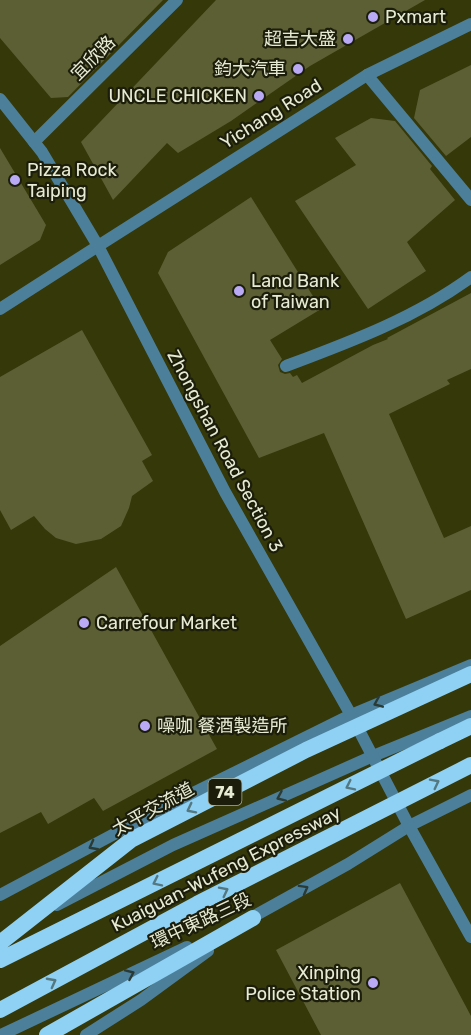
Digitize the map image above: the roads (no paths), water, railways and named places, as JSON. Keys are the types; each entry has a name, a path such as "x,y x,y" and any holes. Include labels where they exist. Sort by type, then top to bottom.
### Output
{"highway":[{"name":"太平交流道","path":"0,943 131,840 306,750 471,674"},
{"name":"Kuaiguan-Wufeng Expressway","path":"0,960 471,726"},
{"name":"Kuaiguan-Wufeng Expressway","path":"0,1010 197,904 471,765"},
{"path":"47,1035 253,918"}],"street":[{"name":"宜欣路","path":"34,142 177,0"},
{"name":"Yichang Road","path":"0,309 367,75 471,24"},
{"path":"367,75 471,200"},
{"name":"Zhongshan Road Section 3","path":"0,99 34,142 98,246 225,492 351,715 471,937"},
{"path":"286,366 374,333 452,292 471,277"},
{"path":"0,895 161,809 351,715 471,665"},
{"path":"0,935 173,845 373,756 471,716"},
{"name":"環中東路三段","path":"1,1035 253,918 409,826 471,795"},
{"path":"86,1035 141,1000 253,918"}],"place":[{"name":"Pxmart","path":"373,17"},
{"name":"超吉大盛","path":"348,39"},
{"name":"鈞大汽車","path":"298,69"},
{"name":"UNCLE CHICKEN","path":"259,96"},
{"name":"Pizza Rock Taiping","path":"15,180"},
{"name":"Land Bank of Taiwan","path":"239,291"},
{"name":"Carrefour Market","path":"84,623"},
{"name":"噪咖 餐酒製造所","path":"145,726"},
{"name":"Xinping Police Station","path":"373,983"}]}
